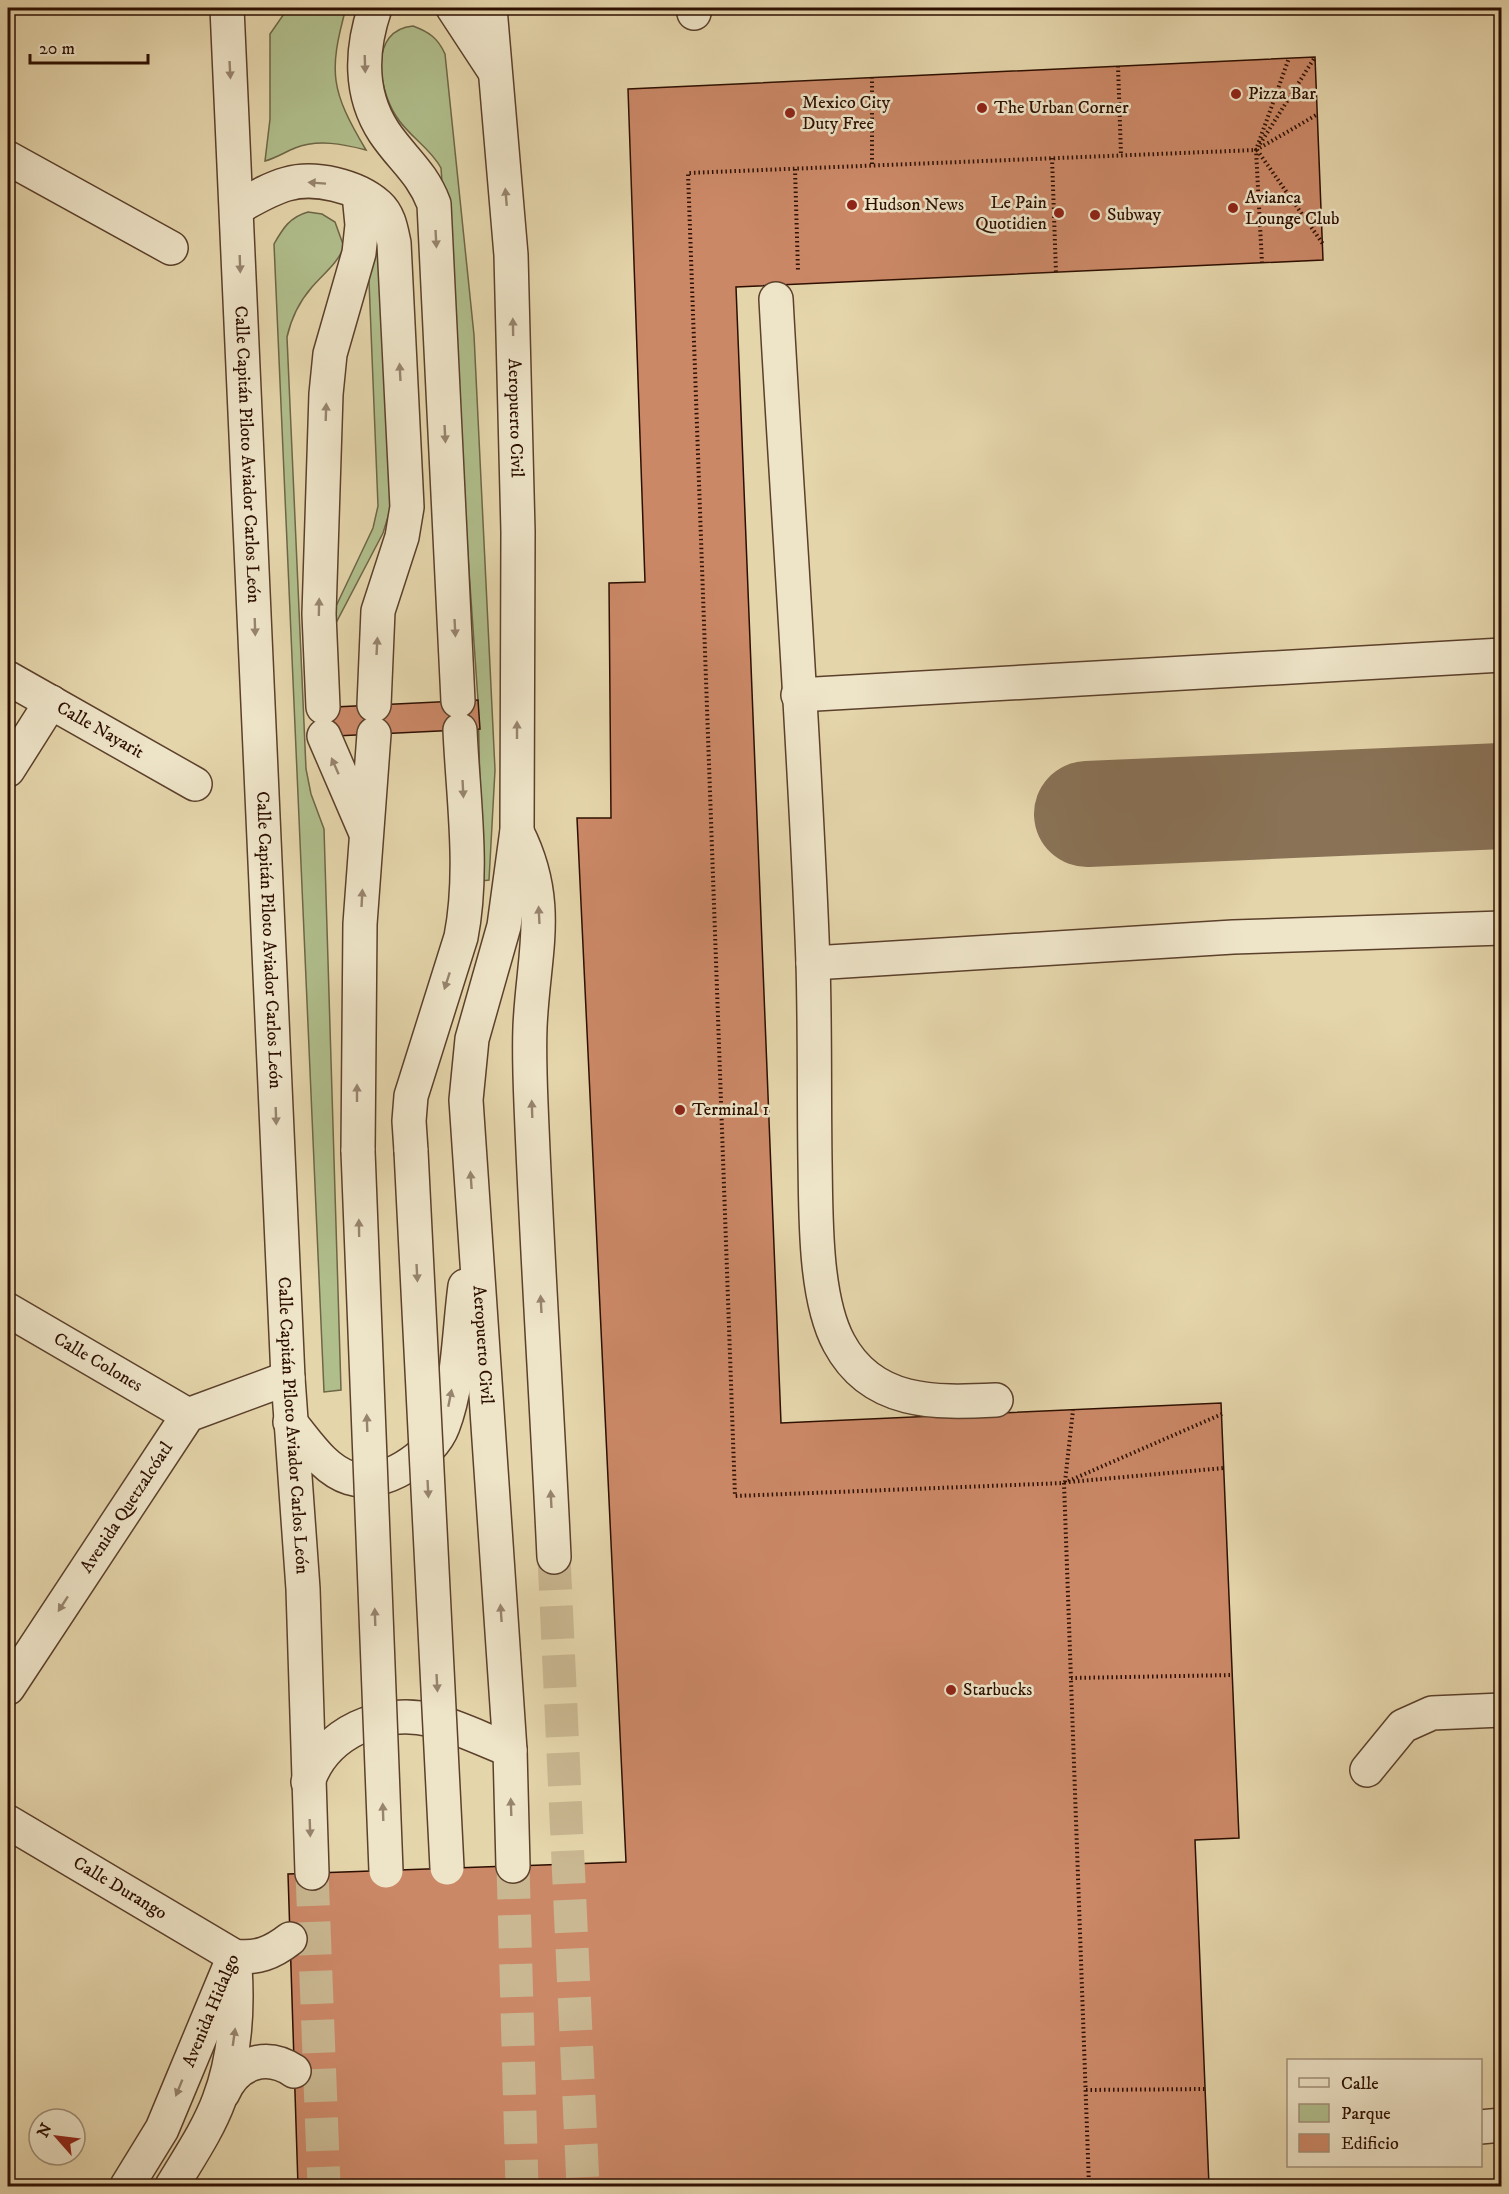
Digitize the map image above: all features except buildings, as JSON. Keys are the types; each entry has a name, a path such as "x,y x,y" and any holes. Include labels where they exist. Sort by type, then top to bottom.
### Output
{"street":[{"path":"375,8 366,35 364,62 367,97 384,131 426,182 434,204 467,881 461,937 411,1096 409,1121 447,1868"},
{"path":"453,8 495,73"},
{"name":"Aeropuerto Civil","path":"489,8 511,255 518,532 517,830 504,926 480,1006 467,1069 466,1100 510,1750 513,1866"},
{"name":"Calle Capitán Piloto Aviador Carlos León","path":"229,9 290,1422 303,1589 312,1874"},
{"path":"8,158 171,248"},
{"path":"237,208 271,189 289,183 317,182 339,185 379,206 390,222 394,243 407,507 402,537 378,611 358,1021 358,1151 386,1871"},
{"path":"359,194 362,225 359,253 330,354 326,394 319,614 324,722 366,833"},
{"path":"776,298 813,963 816,1244 829,1317 839,1344 873,1381 909,1398 939,1402 996,1400"},
{"path":"798,695 1502,656"},
{"name":"Calle Nayarit","path":"8,678 195,784"},
{"path":"8,770 51,702"},
{"name":"Aeropuerto Civil","path":"517,830 528,853 538,899 538,963 530,1026 531,1103 554,1557"},
{"path":"813,963 1233,937 1502,928"},
{"path":"290,1422 318,1456 333,1469 351,1479 378,1478 404,1469 427,1451 443,1428 451,1399 473,1213"},
{"name":"Calle Colones","path":"8,1310 188,1415"},
{"path":"188,1415 288,1378"},
{"name":"Avenida Quetzalcóatl","path":"8,1688 188,1415"},
{"path":"1367,1770 1403,1726 1432,1713 1502,1710"},
{"path":"308,1782 314,1764 330,1746 348,1733 369,1723 391,1718 432,1720 510,1750"},
{"name":"Calle Durango","path":"8,1822 234,1956"},
{"path":"234,1956 261,1956 275,1951 290,1939"},
{"name":"Avenida Hidalgo","path":"172,2187 219,2102 230,2065 237,1992 234,1956"},
{"name":"Avenida Hidalgo","path":"127,2187 162,2129 234,1956"},
{"path":"219,2102 233,2074 246,2065 262,2061 276,2062 294,2071"},
{"path":"1482,2127 1502,2125"},
{"path":"162,2129 194,2149"}],"path":[{"path":"1256,150 1315,57"},
{"path":"1262,263 1256,150 1289,58"},
{"path":"1118,66 1121,155"},
{"path":"872,77 872,165"},
{"path":"1224,1468 1064,1483 735,1496 688,173 1256,150 1318,114"},
{"path":"1256,150 1323,244"},
{"path":"1052,158 1056,273"},
{"path":"795,169 798,272"},
{"path":"1073,1410 1064,1483 1089,2187"},
{"path":"1064,1483 1222,1414"},
{"path":"1071,1678 1233,1675"},
{"path":"1086,2090 1206,2089"}],"green space":[{"path":"288,8 346,8 337,49 336,81 346,112 366,150 322,143 304,145 265,161 270,119 270,34"},
{"path":"413,26 432,36 445,54 474,335 495,770 489,880 482,881 478,700 441,168 396,116 385,91 382,76 381,62 389,38 399,30"},
{"path":"308,212 322,214 335,222 344,247 334,263 303,299 293,317 287,337 306,769 311,794 324,829 341,1390 324,1392 274,244 288,224 296,217"},
{"path":"375,251 378,253 391,507 383,533 336,623 339,690 329,621 373,528 378,506 368,256"}],"taxiway":[{"path":"1087,814 1502,796"}],"tunnel":[{"path":"554,1557 583,2186"},
{"path":"513,1866 522,2186"},
{"path":"312,1873 324,2186"}],"place":[{"name":"Pizza Bar","path":"1236,94"},
{"name":"The Urban Corner","path":"982,108"},
{"name":"Mexico City Duty Free","path":"790,113"},
{"name":"Hudson News","path":"852,205"},
{"name":"Avianca Lounge Club","path":"1233,208"},
{"name":"Le Pain Quotidien","path":"1059,213"},
{"name":"Subway","path":"1095,215"},
{"name":"Terminal 1","path":"680,1110"},
{"name":"Starbucks","path":"951,1690"}]}
